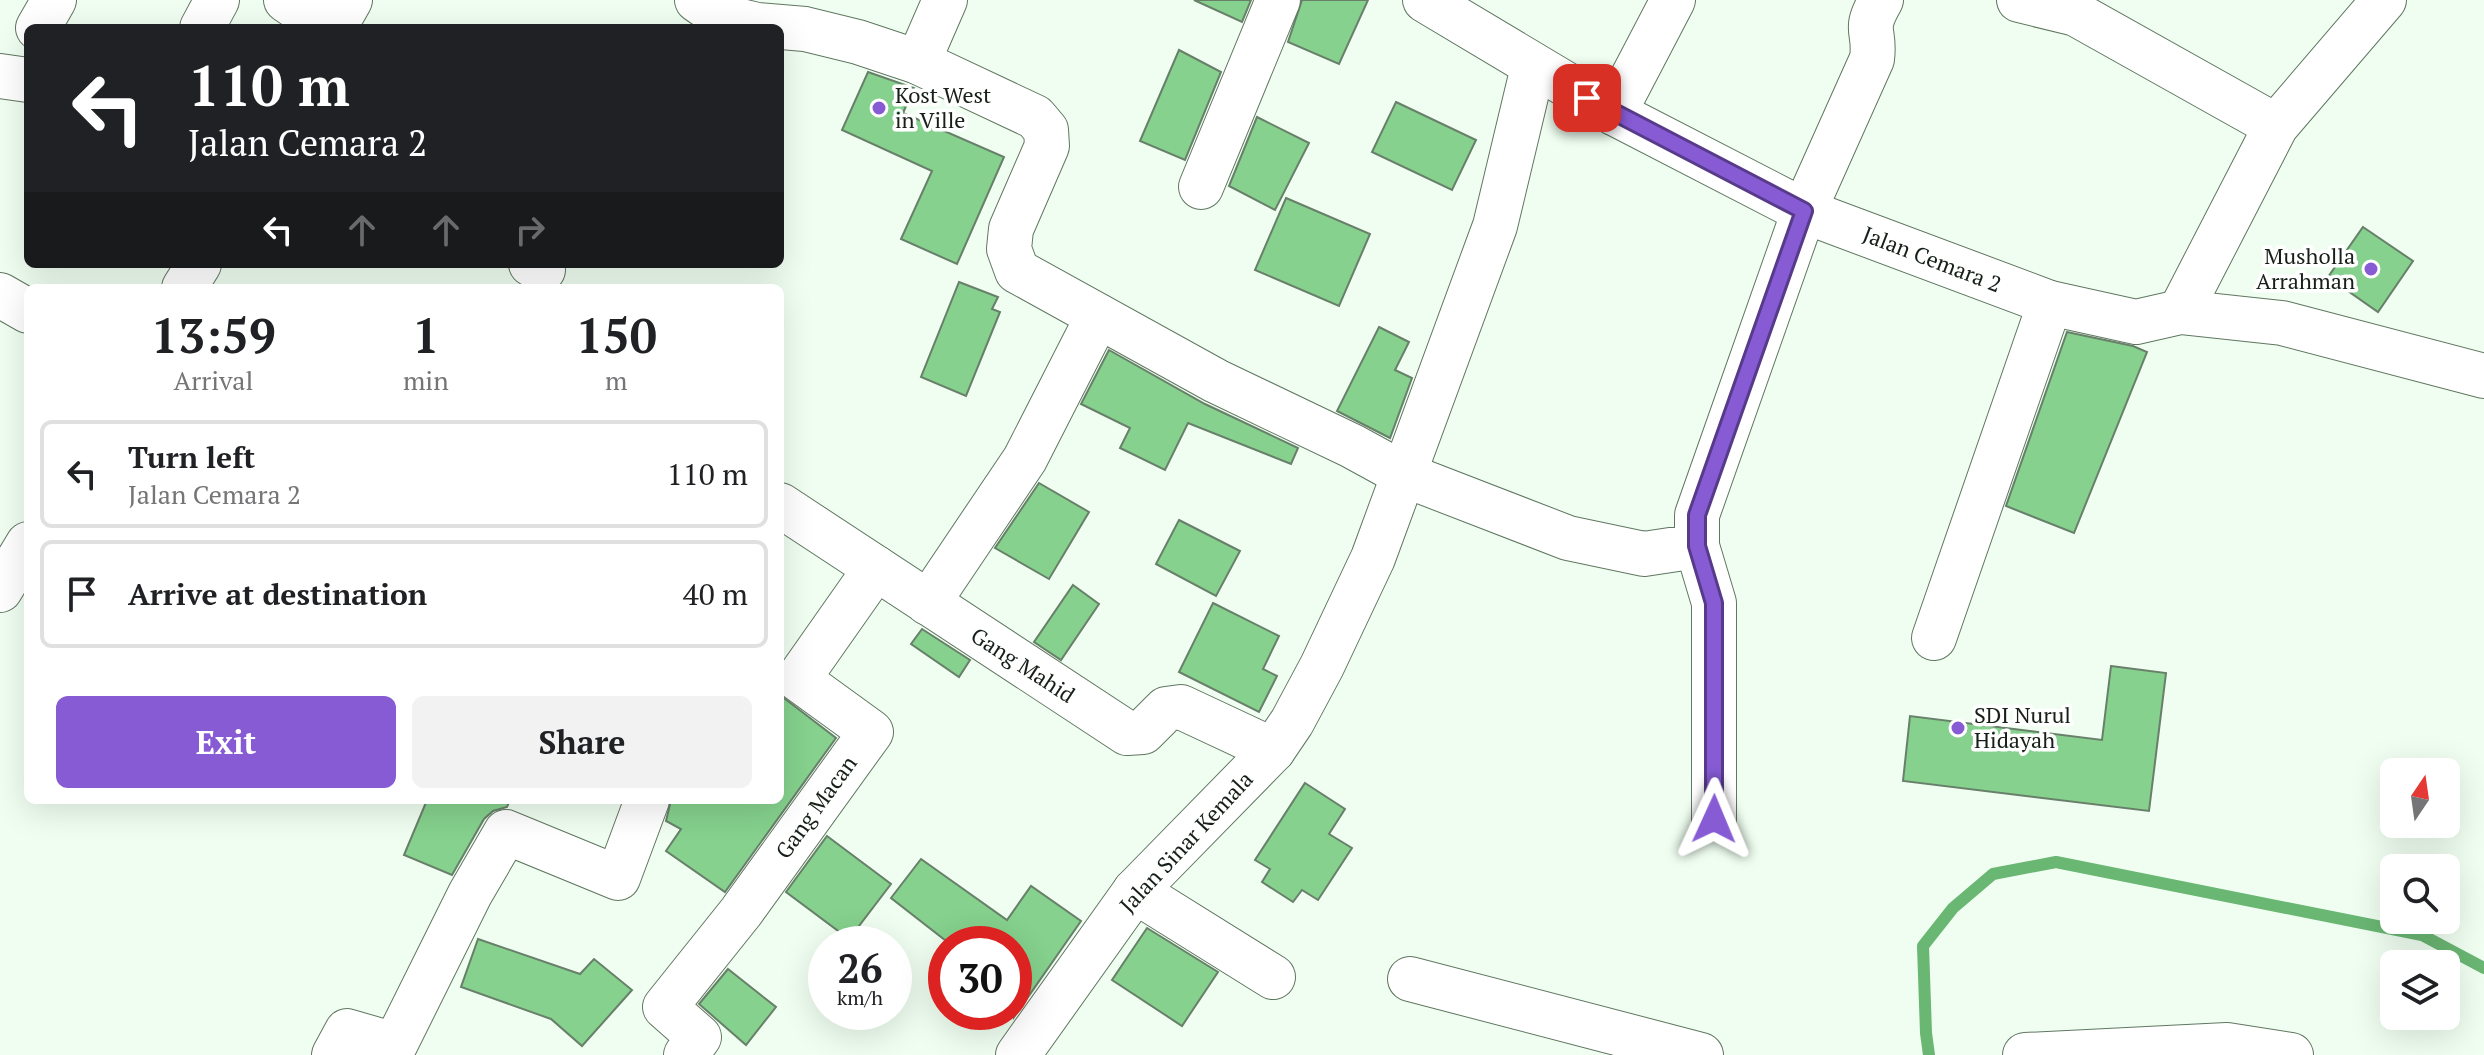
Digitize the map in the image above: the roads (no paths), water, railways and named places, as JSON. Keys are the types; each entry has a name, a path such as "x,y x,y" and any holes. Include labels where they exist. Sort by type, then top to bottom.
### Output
{"street":[{"path":"40,24 54,0"},
{"path":"204,24 217,0"},
{"path":"286,0 321,24"},
{"path":"336,24 350,0"},
{"path":"697,0 720,16 753,24"},
{"path":"918,62 945,0"},
{"path":"1201,187 1278,0"},
{"path":"1614,113 1673,0"},
{"path":"1714,819 1714,603 1697,546 1697,515 1804,211 1872,59 1869,28 1881,0"},
{"path":"2019,0 2076,14 2276,126"},
{"path":"2180,312 2276,126 2384,0"},
{"name":"Jalan Cemara 2","path":"1437,3 1533,67 1614,113 1804,211 2050,303 2136,322 2180,312 2282,323 2484,376"},
{"path":"784,27 858,42 918,62 1035,117 1046,130 1047,146 1011,229 1009,249 1017,271 1216,381 1405,475 1568,538 1644,554 1697,546"},
{"name":"Jalan Sinar Kemala","path":"1018,1055 1135,891 1273,750 1322,666 1373,558 1495,226 1533,67"},
{"path":"0,76 24,79"},
{"path":"0,295 24,309"},
{"path":"1934,638 2050,303"},
{"path":"928,603 1025,459 1098,316"},
{"name":"Gang Mahid","path":"784,508 1127,733 1143,732 1166,709 1181,707 1273,750"},
{"path":"0,590 24,551"},
{"name":"Gang Macan","path":"686,1055 699,1037 665,1007 741,912 871,732 789,676 876,568"},
{"path":"334,1055 347,1031 395,1045 470,894 506,832 618,878 646,804"},
{"path":"1135,891 1273,977"},
{"path":"1410,979 1692,1054"},
{"path":"2025,1055 2227,1045 2291,1055"}],"waterway":[{"path":"1929,1055 1923,946 1953,908 1993,874 2056,862 2422,935 2484,968"}],"place":[{"name":"Kost West in Ville","path":"879,108"},
{"name":"Musholla Arrahman","path":"2371,269"},
{"name":"SDI Nurul Hidayah","path":"1958,728"}]}
